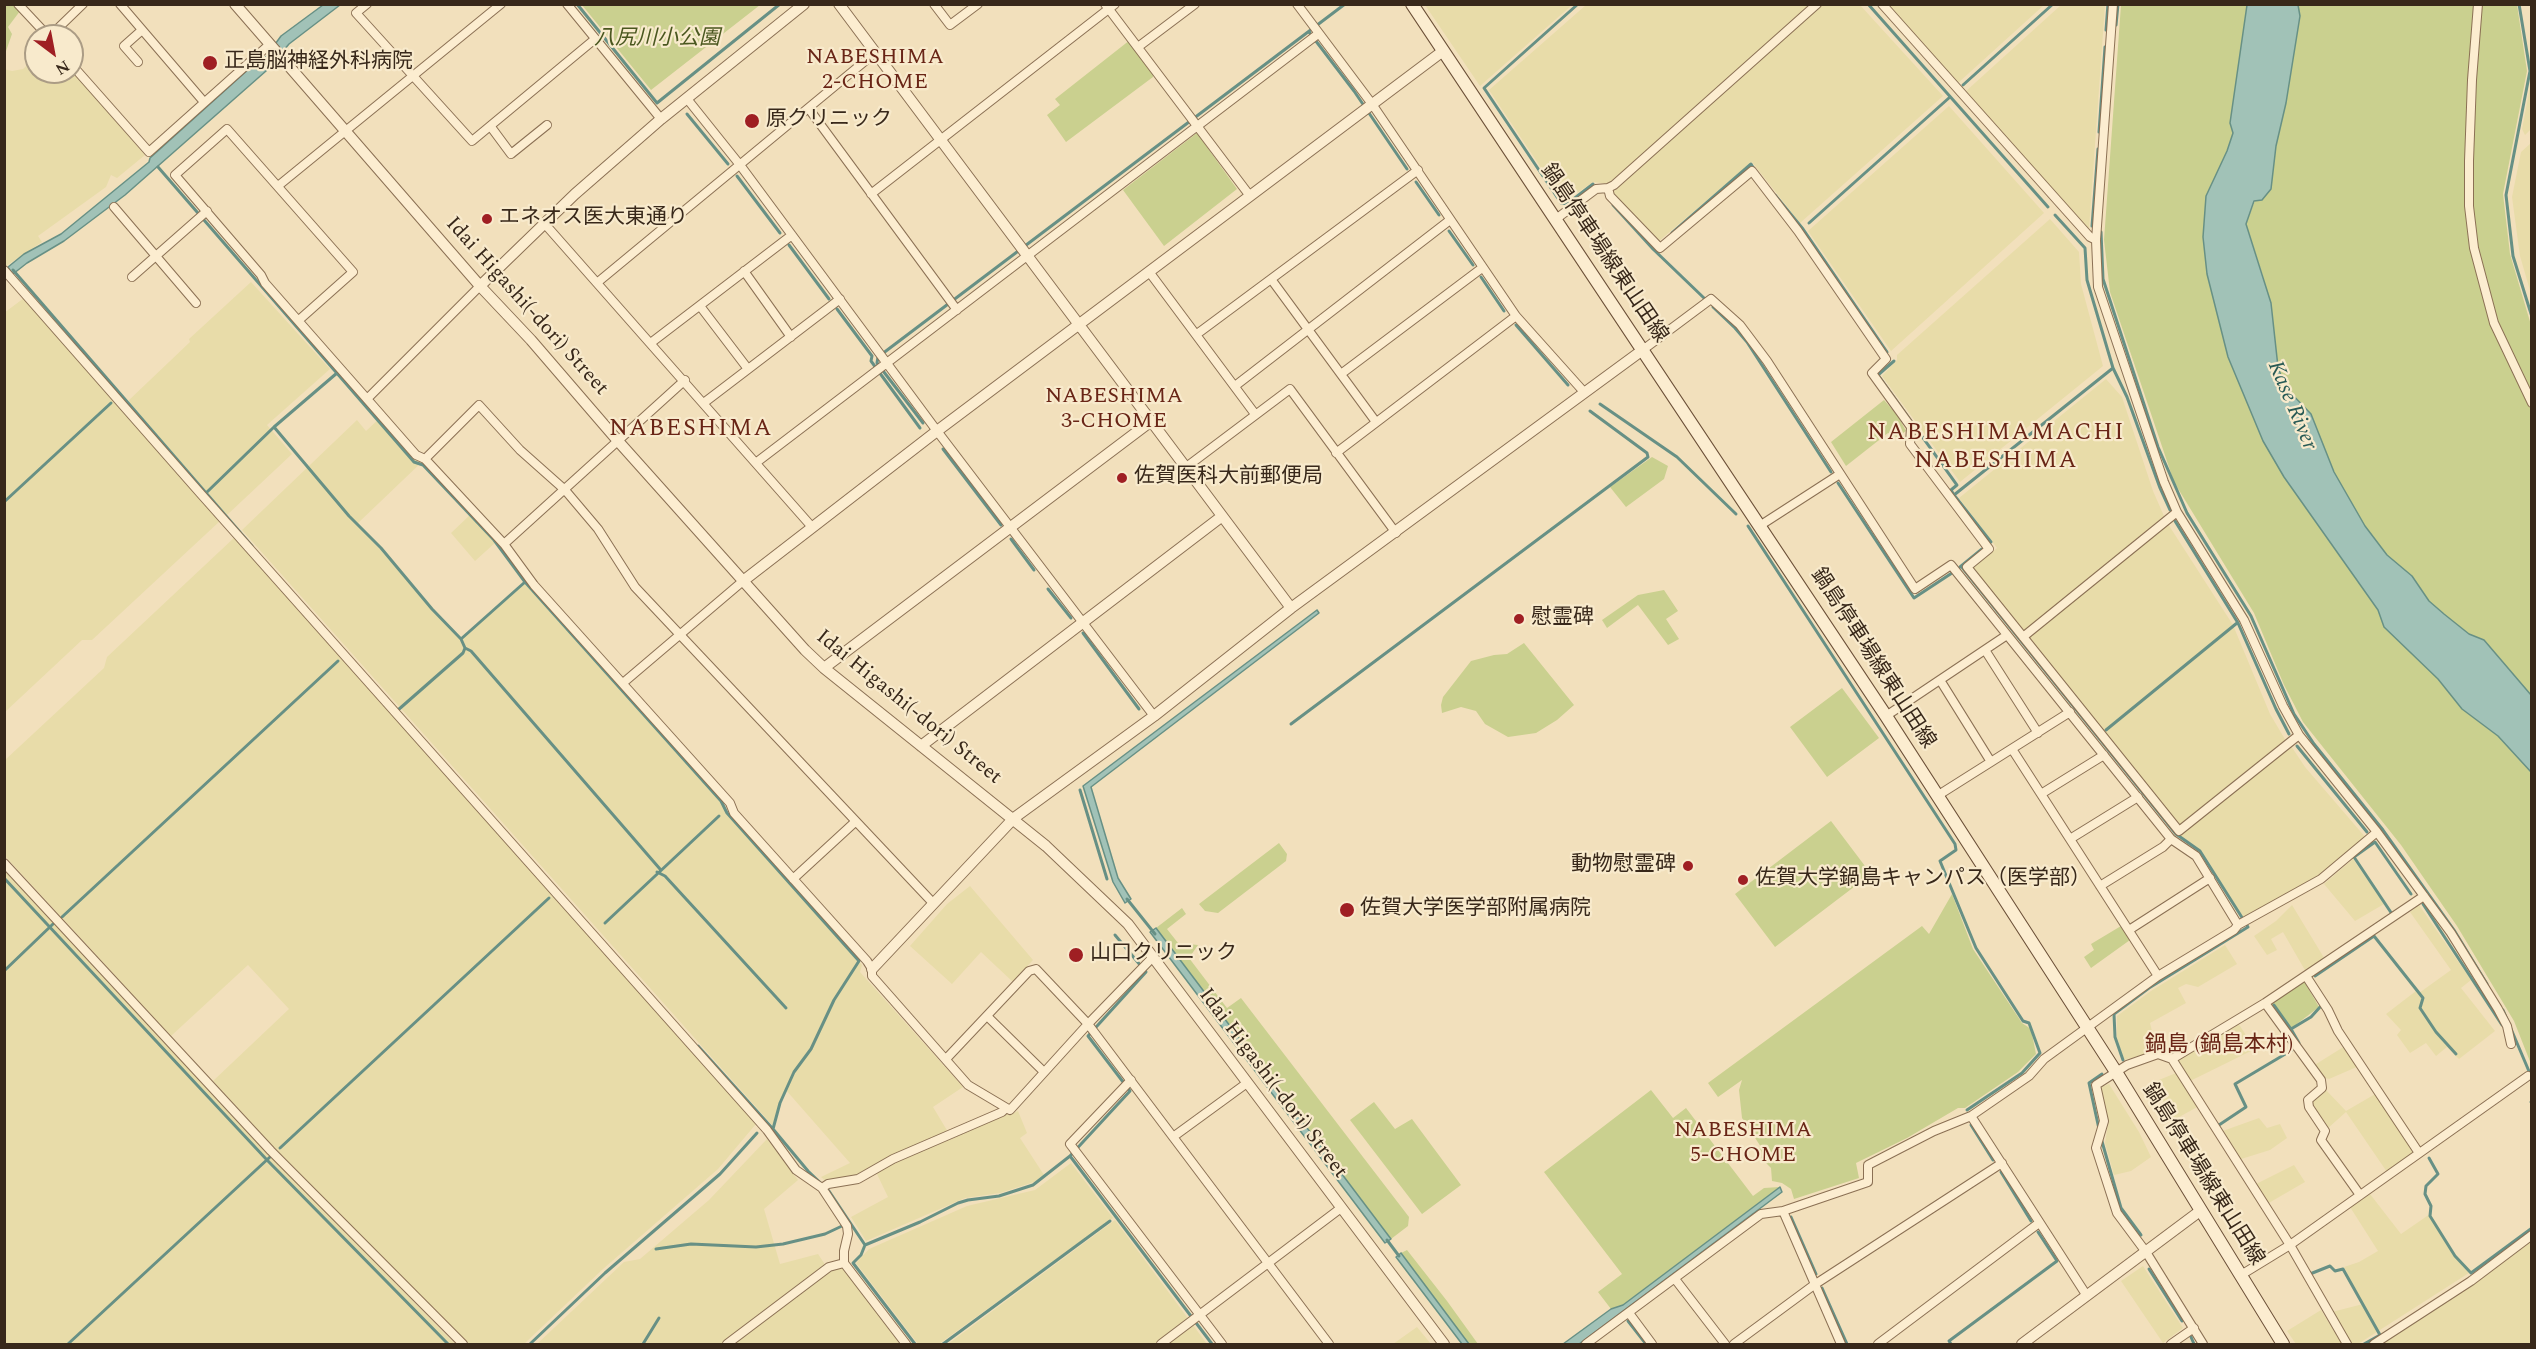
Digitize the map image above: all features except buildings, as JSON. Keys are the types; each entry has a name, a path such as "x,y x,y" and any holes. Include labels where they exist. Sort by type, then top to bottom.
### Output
{"main road":[{"name":"鍋島停車場線東山田線","path":"1412,4 1887,716 2116,1072 2283,1344"}],"street":[{"path":"18,4 37,24"},
{"path":"62,24 83,4"},
{"path":"120,4 204,102"},
{"name":"Idai Higashi(-dori) Street","path":"235,4 480,286 531,340 743,581 824,668 1014,818 1103,898 1128,924 1146,964 1247,1083 1444,1344"},
{"path":"367,4 356,13 472,141 595,39"},
{"path":"278,186 501,4"},
{"path":"567,4 662,119"},
{"path":"367,399 575,194 662,119 804,4"},
{"path":"839,4 1291,608"},
{"path":"934,4 950,25 978,4"},
{"path":"1138,47 1195,4"},
{"path":"1296,4 1372,104 1516,316 1584,392"},
{"path":"1556,219 1596,189 1614,185 1817,4"},
{"path":"1882,4 2090,237 2096,240"},
{"path":"2113,4 2096,240 2098,287 2164,482 2177,512 2244,621 2283,706 2300,735 2377,832 2451,933 2498,1009 2507,1026 2511,1044"},
{"path":"2478,4 2469,161 2469,206 2474,248 2494,323 2532,403"},
{"path":"871,194 1110,7 1250,196"},
{"path":"138,62 124,46 142,30"},
{"path":"757,462 874,373 884,360 1315,30"},
{"path":"84,79 149,152 270,45"},
{"path":"623,683 743,581 812,527 1443,51"},
{"path":"598,282 876,52"},
{"path":"688,100 740,165 884,360 1154,716"},
{"path":"808,109 954,306"},
{"path":"491,127 511,154 547,125"},
{"path":"299,320 353,272 227,129 175,175 203,214 261,275 265,283 416,455 424,459 504,543 534,585 730,803 734,813 872,969 872,976 968,1085 1010,1110 1044,1072 1091,1029 1146,964"},
{"path":"1197,334 1418,170"},
{"path":"1608,188 1610,196 1660,248 1752,171 1798,231 1886,359 1872,373 1911,427 1910,444 1989,549 1967,567 2179,831 2300,735"},
{"path":"114,207 196,303"},
{"path":"132,277 203,214"},
{"path":"1234,386 1450,220"},
{"path":"544,223 705,402 812,527"},
{"path":"652,342 792,235"},
{"path":"1341,374 1482,268"},
{"path":"744,271 791,337"},
{"path":"7,273 767,1130 796,1170 825,1186 847,1226 844,1263 906,1344"},
{"path":"1150,273 1255,414"},
{"path":"1270,279 1376,422"},
{"path":"705,402 840,299"},
{"path":"872,969 1014,818 1154,716 1291,608 1396,533 1711,299 1740,325 1915,589 1951,565 2171,839 2196,856 2238,925"},
{"path":"700,306 748,369"},
{"path":"1336,453 1516,316"},
{"path":"504,543 685,380"},
{"path":"1185,468 1290,389 1396,533"},
{"path":"424,459 479,405 520,450 565,490 598,529 635,586 933,903"},
{"path":"824,668 1150,422"},
{"path":"1761,525 1840,474"},
{"path":"2023,637 2177,512"},
{"path":"921,746 1221,517"},
{"path":"1887,716 2007,635"},
{"path":"1985,650 2038,733"},
{"path":"1941,680 1991,762"},
{"path":"1937,796 2070,712"},
{"path":"2012,749 2158,976"},
{"path":"2041,794 2104,755"},
{"path":"2070,839 2138,797"},
{"path":"793,879 855,822"},
{"path":"1586,1344 1761,1214 1783,1212 1868,1182 1868,1165 1934,1131 1971,1116 2029,1076 2044,1059 2158,976 2234,930 2238,925 2321,879 2377,832"},
{"path":"2100,886 2171,839"},
{"path":"4,863 271,1151 463,1344"},
{"path":"2129,930 2210,878"},
{"path":"2172,1059 2265,1003 2424,896"},
{"path":"945,1059 1029,970 1036,969 1091,1029 1128,1083 1173,1137 1329,1344"},
{"path":"2306,976 2328,1010 2338,1031 2419,1153"},
{"path":"2265,1003 2321,1080 2322,1088 2308,1100 2309,1107 2325,1131 2321,1140 2360,1195"},
{"path":"987,1016 1044,1072"},
{"path":"2202,1344 2146,1252 2117,1213 2096,1148 2104,1121 2096,1085 2127,1065 2158,1054 2172,1059 2347,1344"},
{"path":"2241,1275 2290,1248 2360,1195 2528,1076"},
{"path":"1128,1083 1070,1144 1195,1318 1222,1344"},
{"path":"1173,1137 1247,1083"},
{"path":"825,1186 858,1179 893,1158 1002,1112 1006,1108"},
{"path":"1971,1116 2087,1296"},
{"path":"1734,1344 1814,1285 2002,1163"},
{"path":"1161,1344 1341,1208"},
{"path":"2022,1344 2200,1211"},
{"path":"1783,1212 1841,1344"},
{"path":"1878,1344 2039,1223"},
{"path":"2374,1344 2471,1281 2532,1235"},
{"path":"727,1344 830,1267 844,1263"},
{"path":"1675,1279 1725,1344"},
{"path":"1629,1313 1652,1344"},
{"path":"2171,1344 2193,1328"}],"shaded area":[{"path":"1425,5 1572,5 1480,86"},
{"path":"1586,5 1811,5 1609,184 1593,182 1564,202 1489,90"},
{"path":"1822,5 1860,5 1943,96 1800,223 1752,162 1659,241 1613,192"},
{"path":"1888,5 2044,5 1958,83"},
{"path":"2061,5 2105,5 2089,229 1965,92"},
{"path":"4,69 12,71 23,69 24,84 83,84 145,155 117,178 111,175 106,187 38,236 42,242 6,266"},
{"path":"2531,82 2531,129 2525,135 2522,129"},
{"path":"1949,106 2044,213 1891,351 1808,231"},
{"path":"2531,143 2531,294 2520,256 2512,197 2521,152"},
{"path":"2050,219 2079,252 2081,284 2103,366 1960,482 1882,376 1897,360 1897,355"},
{"path":"251,282 330,369 267,425 292,454 227,515 128,401 190,342 189,339"},
{"path":"24,298 220,521 92,640 82,640 5,712 4,313"},
{"path":"2106,379 2122,397 2153,491 2164,516 2023,632 1972,568 1997,548 1959,498"},
{"path":"382,416 425,459 357,524 461,639 525,582 721,801 727,813 859,961 862,965 860,972 963,1087 933,1107 948,1132 853,1177 827,1182 821,1177 850,1163 785,1089 773,1126 242,530 357,420 366,431"},
{"path":"471,514 496,542 475,561 451,533"},
{"path":"2168,524 2233,625 2270,714 2286,741 2180,827 2028,638"},
{"path":"236,536 756,1124 718,1169 603,1269 524,1344 469,1344 277,1151 213,1081 289,1009 248,965 171,1036 5,856 5,760 104,668 107,657"},
{"path":"2291,746 2305,767 2366,838 2320,875 2244,919 2202,851 2180,835"},
{"path":"2353,859 2384,904 2355,921 2324,884"},
{"path":"4,869 271,1157 455,1344 5,1344"},
{"path":"970,886 1033,960 1013,982 981,952 952,984 910,946 947,904"},
{"path":"2292,905 2326,961 2306,972 2283,932 2271,939 2277,950 2267,955 2254,936 2276,921"},
{"path":"2419,905 2471,980 2461,988 2495,1031 2459,1059 2447,1047 2436,1056 2426,1043 2410,1053 2397,1035 2401,1030 2386,1014 2416,991 2419,993 2451,970 2410,912"},
{"path":"2225,945 2237,964 2198,987 2186,984 2178,988 2186,1003 2150,1023 2157,1051 2124,1060 2117,1037 2117,1016 2151,991"},
{"path":"2238,1023 2255,1049 2184,1084 2199,1106 2172,1121 2154,1082 2181,1071 2175,1060"},
{"path":"2345,1046 2359,1066 2329,1079 2322,1077 2313,1066"},
{"path":"2109,1084 2139,1132 2151,1157 2131,1171 2114,1175 2105,1143 2108,1124 2101,1087"},
{"path":"2326,1090 2346,1111 2377,1093 2416,1152 2387,1172 2346,1112 2327,1129 2311,1107 2310,1101"},
{"path":"1018,1111 1027,1133 1020,1138 1044,1175 1034,1182 1000,1193 965,1198 866,1241 851,1217 888,1197 876,1172 895,1161 1008,1112 1011,1114"},
{"path":"2259,1118 2267,1128 2280,1124 2287,1138 2270,1150 2238,1160 2220,1132"},
{"path":"767,1139 798,1180 764,1209 780,1264 818,1254 826,1266 722,1344 537,1344 624,1262 640,1259 709,1200"},
{"path":"1071,1163 1113,1218 939,1344 918,1344 856,1263 869,1249 967,1206 1035,1190"},
{"path":"2294,1165 2305,1182 2267,1204 2254,1185"},
{"path":"2370,1194 2401,1234 2430,1214 2456,1256 2472,1271 2358,1344 2352,1344 2332,1312 2363,1304 2344,1267 2359,1262 2378,1251 2350,1207"},
{"path":"1115,1220 1207,1344 948,1344"},
{"path":"2531,1242 2531,1344 2381,1344 2473,1285"},
{"path":"2143,1266 2183,1328 2163,1343 2121,1281"},
{"path":"844,1267 903,1344 734,1344 832,1270"},
{"path":"2321,1310 2342,1344 2296,1344 2287,1331"},
{"path":"1417,1327 1431,1344 1393,1344"}],"green space":[{"path":"5,5 13,5 20,11 8,27 12,34 5,54"},
{"name":"八尻川小公園","path":"582,5 760,5 651,90"},
{"path":"2121,5 2247,5 2230,123 2233,133 2206,196 2203,237 2207,274 2228,357 2284,477 2378,610 2384,627 2438,679 2462,709 2498,736 2531,772 2531,1064 2514,1021 2457,926 2401,845 2303,722 2284,685 2254,613 2174,482 2110,292 2104,240"},
{"path":"2298,5 2517,5 2527,71 2503,194 2510,254 2531,325 2531,695 2484,640 2469,634 2429,601 2412,576 2387,555 2365,526 2334,472 2311,414 2285,387 2278,367 2263,276 2246,224 2276,146 2286,103 2300,16"},
{"path":"1130,40 1153,72 1153,77 1066,142 1047,115 1060,105 1055,99"},
{"path":"1197,133 1237,189 1164,246 1123,190"},
{"path":"1884,400 1898,416 1906,431 1897,437 1888,433 1846,466 1831,442"},
{"path":"1652,457 1668,466 1664,479 1626,507 1610,487"},
{"path":"1664,590 1678,611 1666,619 1679,639 1668,645 1638,605 1607,628 1602,620 1638,595"},
{"path":"1524,643 1574,705 1557,720 1536,733 1508,737 1485,724 1476,711 1461,707 1442,713 1443,697 1471,661 1507,654"},
{"path":"1842,688 1879,738 1827,777 1790,727"},
{"path":"1831,821 1871,874 1775,947 1735,894"},
{"path":"1279,843 1287,854 1286,861 1218,913 1205,911 1199,904"},
{"path":"1952,894 1973,949 2022,1023 2031,1029 2036,1054 2018,1072 1965,1108 1958,1108 1907,1138 1856,1163 1859,1178 1794,1199 1791,1189 1782,1183 1772,1181 1771,1168 1755,1152 1761,1147 1742,1118 1739,1090 1742,1080 1718,1097 1708,1083 1922,926 1929,934"},
{"path":"1182,908 1186,914 1167,929 1178,943 1198,945 1189,958 1227,1008 1241,998 1409,1217 1408,1226 1391,1239 1156,928"},
{"path":"2121,926 2130,940 2091,968 2084,957 2094,950 2091,944"},
{"path":"2304,981 2319,1007 2289,1030 2270,1003"},
{"path":"1651,1090 1673,1118 1686,1108 1753,1196 1764,1188 1780,1187 1623,1305 1611,1309 1598,1292 1622,1274 1544,1172"},
{"path":"1374,1102 1395,1129 1412,1119 1461,1185 1422,1214 1350,1120"},
{"path":"1407,1250 1478,1344 1469,1344 1401,1253"}],"water":[{"path":"323,5 340,5 289,44 266,71 125,195 64,241 13,274 11,272 8,267 24,254 61,234 149,162 150,158 261,58 265,58 281,36"},
{"name":"Kase River","path":"2247,5 2298,5 2300,16 2286,103 2276,146 2271,189 2262,200 2254,201 2246,224 2271,303 2278,367 2285,387 2311,414 2334,472 2365,526 2387,555 2412,576 2429,601 2469,634 2484,640 2531,695 2531,772 2498,736 2462,709 2438,679 2384,627 2378,610 2284,477 2263,441 2228,357 2207,274 2203,237 2206,196 2233,133 2230,123"},
{"path":"1317,610 1319,613 1091,787 1118,878 1131,899 1125,903 1113,882 1083,786"},
{"path":"1156,928 1391,1239 1385,1243 1150,932"},
{"path":"1780,1187 1782,1192 1579,1344 1563,1344 1611,1309 1623,1305"},
{"path":"1401,1253 1469,1344 1462,1344 1396,1257"}],"waterway":[{"path":"577,4 657,103 780,4"},
{"path":"923,423 877,363 878,357 1345,4"},
{"path":"1578,4 1484,88 1561,203 1567,204 1593,184"},
{"path":"1868,4 2048,207"},
{"path":"1963,85 2053,4"},
{"path":"2106,30 2108,4"},
{"path":"2116,25 2118,4"},
{"path":"2519,4 2530,71 2506,195 2513,256 2532,317"},
{"path":"1309,32 1354,91 1407,169"},
{"path":"2099,132 2105,47"},
{"path":"1809,223 1950,97"},
{"path":"687,114 728,164"},
{"path":"2092,226 2098,149"},
{"path":"1672,233 1751,164 1754,169"},
{"path":"158,167 414,462 423,465 494,540 525,582 721,801 727,813 859,961 834,1000 811,1049 794,1072 780,1103 773,1129 808,1171 829,1191 865,1245"},
{"path":"737,176 780,233"},
{"path":"1416,182 1439,215"},
{"path":"1775,195 1803,229 1887,352"},
{"path":"1613,205 1653,249 1704,298"},
{"path":"2055,215 2085,248 2087,280 2113,368 2127,397 2170,510"},
{"path":"1449,231 1473,265"},
{"path":"2101,232 2103,279 2158,447 2187,513 2251,616 2294,714 2314,744 2383,830 2454,930 2487,984"},
{"path":"789,245 829,299"},
{"path":"13,270 252,546"},
{"path":"1481,277 1504,311"},
{"path":"1713,307 1747,342 1831,472"},
{"path":"837,309 872,356 871,361 920,428"},
{"path":"1516,325 1568,385"},
{"path":"1894,361 1878,375 1957,485 1951,490 1954,495 1991,542"},
{"path":"1954,495 2113,368"},
{"path":"206,493 274,427 337,373"},
{"path":"4,502 111,403"},
{"path":"1600,404 1677,457 1736,514"},
{"path":"1291,724 1648,457 1647,453 1590,411"},
{"path":"274,427 349,516 381,548 432,609 461,639"},
{"path":"943,449 1001,525"},
{"path":"1838,483 1914,598 1955,571"},
{"path":"2175,521 2238,623 2289,734"},
{"path":"1748,526 1955,844 1956,850 1940,861 1976,948 2023,1021 2029,1023 2040,1053 2022,1073 1967,1110"},
{"path":"1011,539 1034,570"},
{"path":"1960,567 1982,549"},
{"path":"1961,566 2176,834 2200,851 2248,927 2149,988 2114,1014 2115,1037 2123,1060"},
{"path":"398,710 463,653 465,648 461,639 525,582"},
{"path":"1048,589 1071,618"},
{"path":"2106,730 2237,623"},
{"path":"1083,633 1139,709"},
{"path":"465,648 471,651 660,869"},
{"path":"62,917 338,661"},
{"path":"2297,746 2367,832"},
{"path":"1080,790 1107,879"},
{"path":"605,923 719,816"},
{"path":"2392,914 2354,857 2375,842 2411,894"},
{"path":"657,872 665,876 786,1008"},
{"path":"4,878 267,1160 448,1344"},
{"path":"280,1148 549,898"},
{"path":"1127,899 1155,934"},
{"path":"2423,904 2502,1025"},
{"path":"4,971 53,924"},
{"path":"915,1344 853,1263 861,1255 865,1245 958,1203 999,1196 1033,1185 1070,1156 1130,1091 1088,1036 1146,972 1115,935"},
{"path":"2315,976 2374,936 2423,998 2420,1008 2436,1032 2456,1054"},
{"path":"2274,1005 2291,1029"},
{"path":"2299,1043 2291,1029 2311,1017 2321,1006"},
{"path":"2503,1010 2531,1076"},
{"path":"698,1046 773,1129"},
{"path":"2219,1125 2246,1107 2235,1084 2292,1050"},
{"path":"2099,1129 2089,1083 2102,1074"},
{"path":"1971,1125 1993,1160"},
{"path":"530,1344 605,1273 720,1174 757,1133"},
{"path":"2101,1138 2121,1208 2141,1235"},
{"path":"1070,1156 1212,1344"},
{"path":"68,1344 270,1157"},
{"path":"2429,1158 2438,1174 2426,1186 2425,1194 2431,1206 2430,1216 2455,1256 2471,1273 2532,1228"},
{"path":"2001,1172 2031,1221"},
{"path":"1791,1217 1816,1274"},
{"path":"943,1344 1110,1221"},
{"path":"656,1249 691,1244 756,1247 783,1244 825,1234 842,1226"},
{"path":"1951,1344 1949,1341 2057,1261 2038,1232"},
{"path":"1387,1240 1399,1256"},
{"path":"2310,1274 2330,1266 2335,1271 2343,1269 2380,1335 2364,1344"},
{"path":"2149,1269 2182,1321"},
{"path":"1822,1288 1847,1344"},
{"path":"643,1344 659,1318"},
{"path":"1628,1321 1646,1344"},
{"path":"2191,1337 2194,1344"}],"place":[{"name":"正島脳神経外科病院","path":"210,63"},
{"name":"原クリニック","path":"752,121"},
{"name":"エネオス医大東通り","path":"487,219"},
{"name":"佐賀医科大前郵便局","path":"1122,478"},
{"name":"慰霊碑","path":"1519,619"},
{"name":"動物慰霊碑","path":"1688,866"},
{"name":"佐賀大学鍋島キャンパス（医学部）","path":"1743,880"},
{"name":"佐賀大学医学部附属病院","path":"1347,910"},
{"name":"山口クリニック","path":"1076,955"}],"district":[{"name":"NABESHIMA 2-CHOME","path":"875,72"},
{"name":"NABESHIMA 3-CHOME","path":"1114,410"},
{"name":"NABESHIMA","path":"691,430"},
{"name":"NABESHIMAMACHI NABESHIMA","path":"1996,448"},
{"name":"鍋島 (鍋島本村)","path":"2219,1047"},
{"name":"NABESHIMA 5-CHOME","path":"1743,1144"}]}
